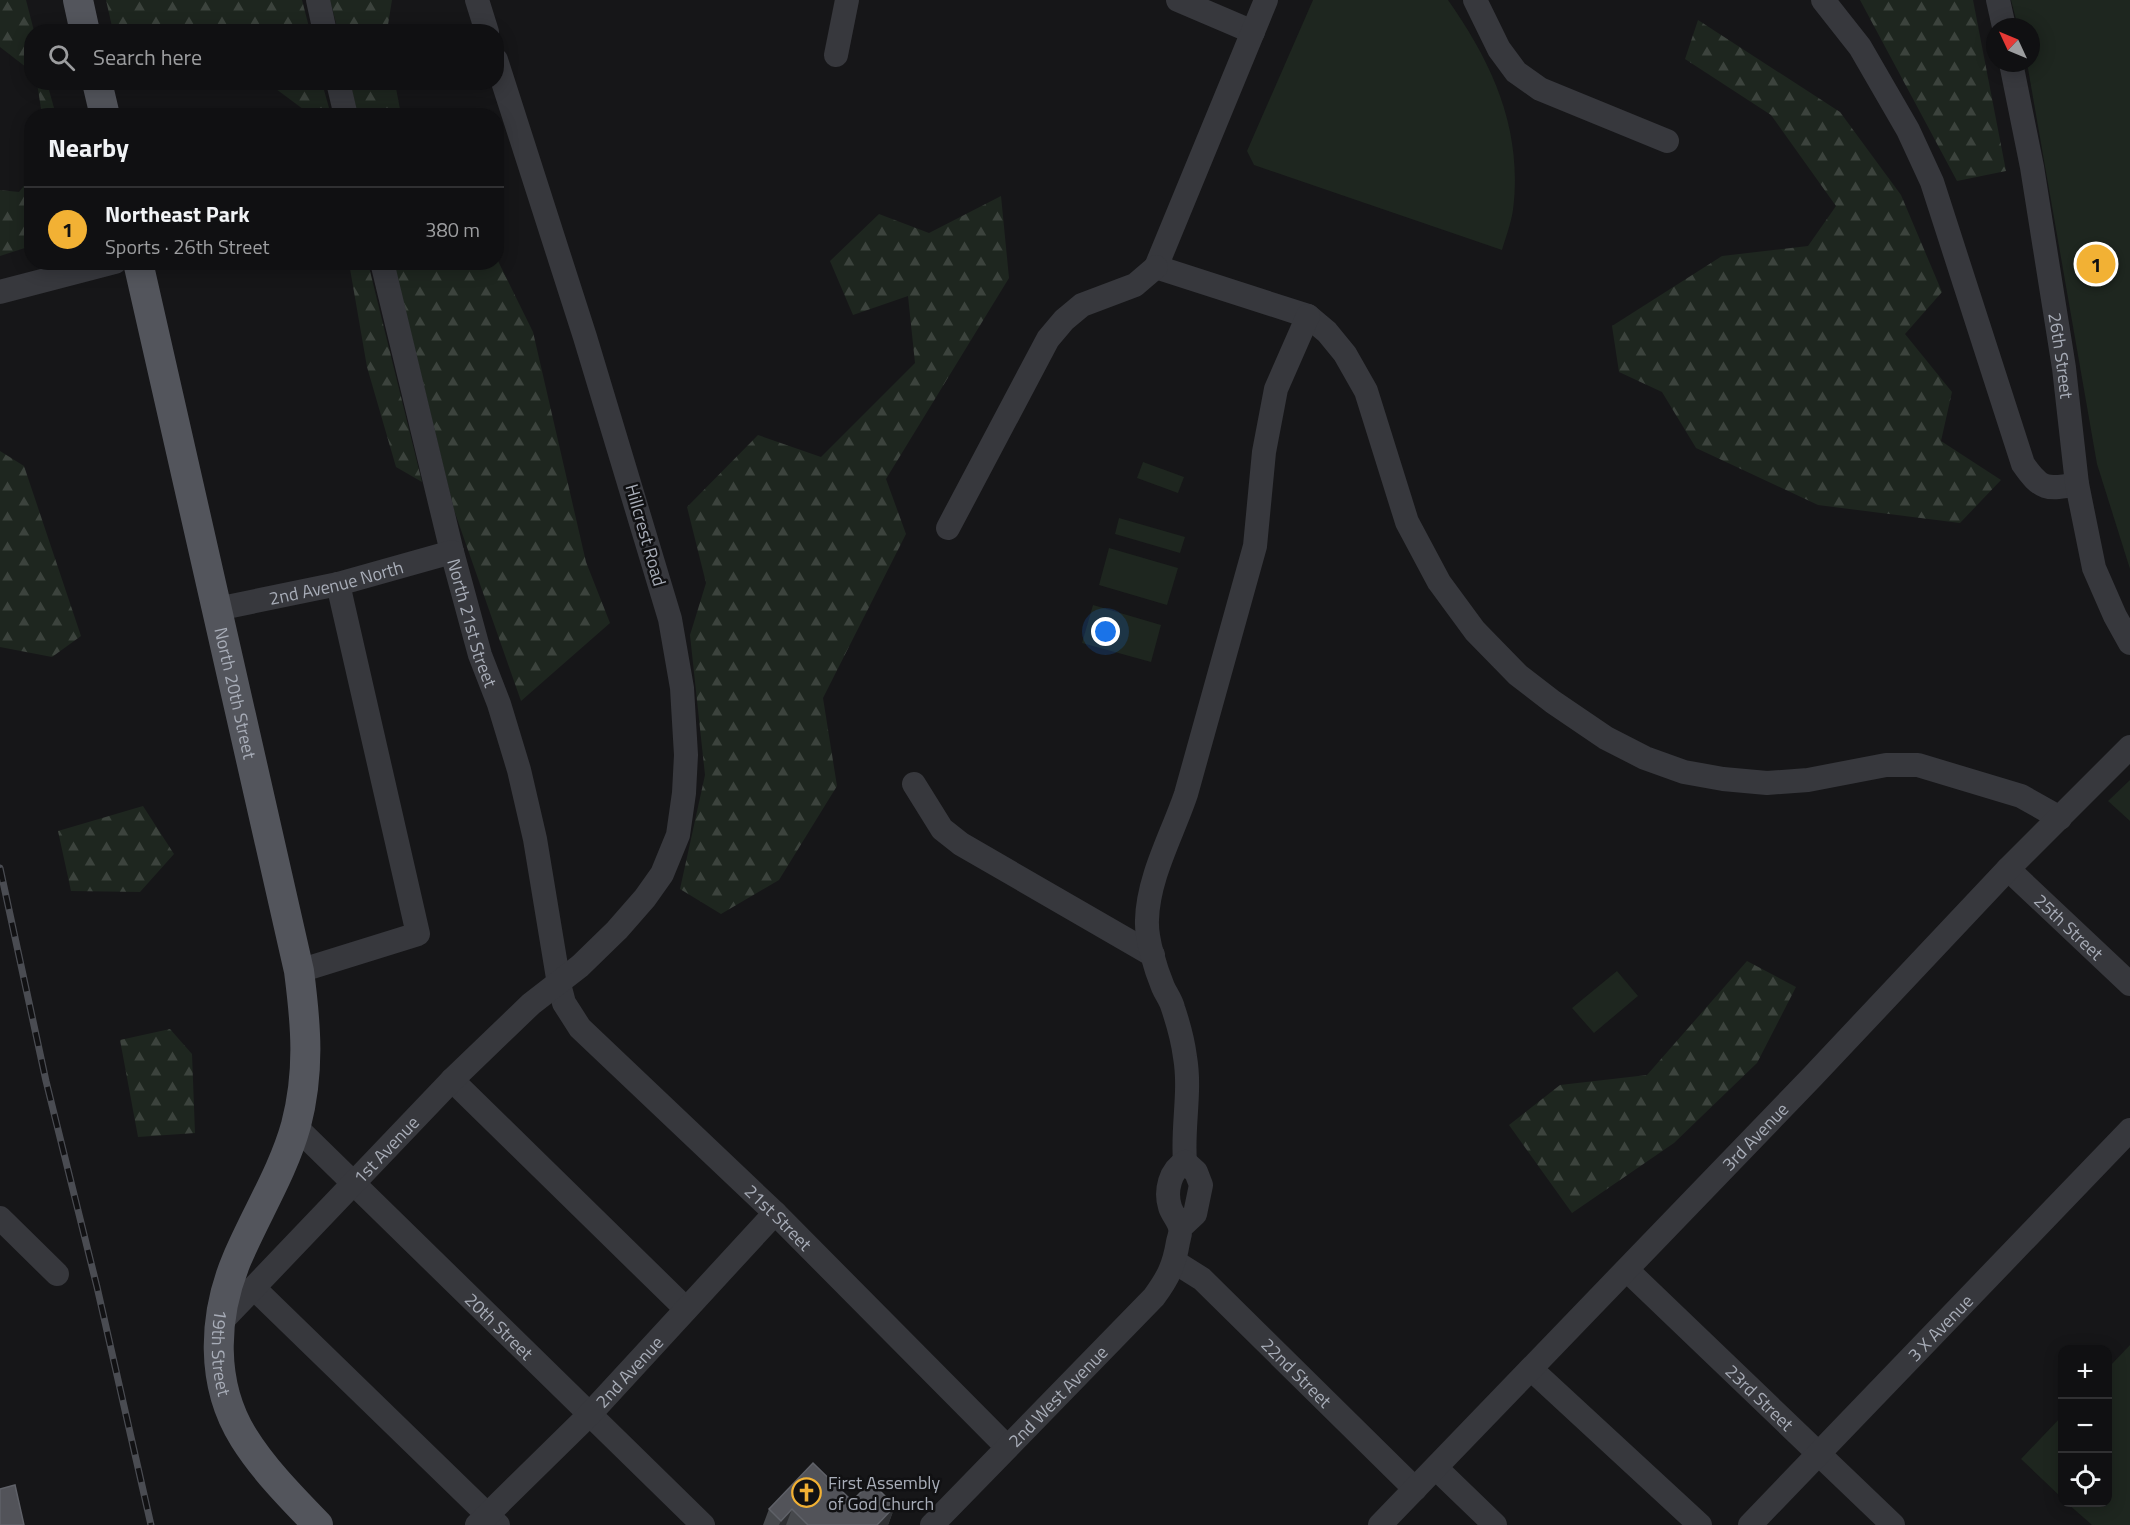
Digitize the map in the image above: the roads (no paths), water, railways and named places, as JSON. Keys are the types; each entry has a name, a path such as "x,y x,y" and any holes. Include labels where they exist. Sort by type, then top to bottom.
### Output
{"main road":[{"path":"78,0 84,24"},
{"path":"99,90 103,108"},
{"name":"North 20th Street","path":"140,270 298,971 305,1020 306,1065 295,1126"},
{"name":"19th Street","path":"295,1126 274,1181 237,1260 219,1323 218,1358 221,1381 229,1407 243,1437 268,1471 318,1525"}],"street":[{"path":"318,0 323,24"},
{"path":"477,0 484,24"},
{"path":"836,55 847,0"},
{"path":"1178,0 1253,32"},
{"path":"948,528 1048,339 1064,320 1082,305 1135,285 1156,267 1266,0"},
{"path":"1475,0 1499,49 1516,72 1524,78 1540,89 1667,141"},
{"path":"1823,0 1860,46 1908,130 1932,182 2023,464 2036,482 2054,489 2077,484"},
{"path":"1998,0 2002,18"},
{"name":"26th Street","path":"2013,72 2036,189 2064,368 2077,484 2094,568 2115,616 2130,643"},
{"name":"Hillcrest Road","path":"504,85 638,506 670,619 682,688 686,755 684,793 678,834 662,874 617,930 559,984"},
{"path":"340,90 344,108"},
{"path":"1156,267 1308,316 1327,332 1345,354 1366,391 1407,522 1439,582 1475,631 1518,675 1606,738 1645,758 1684,772 1723,779 1767,783 1808,780 1886,765 1918,765 2021,796 2060,818"},
{"path":"0,292 84,270"},
{"name":"North 21st Street","path":"384,270 452,552 480,655 499,704 519,770 535,839 559,984"},
{"path":"1175,1262 1180,1228 1195,1214 1201,1185 1196,1172 1185,1162 1183,1139 1188,1084 1185,1056 1172,1006 1153,955 1147,922 1149,900 1163,852 1186,794 1255,546 1264,452 1276,389 1308,316"},
{"name":"2nd Avenue North","path":"217,609 338,584 452,552"},
{"path":"298,971 418,934 338,584"},
{"name":"3rd Avenue","path":"1380,1525 1627,1270 2008,869 2130,747"},
{"path":"914,784 942,829 961,844 1153,955"},
{"name":"25th Street","path":"2008,869 2130,984"},
{"name":"1st Avenue","path":"219,1323 452,1080 531,1004 559,984"},
{"name":"21st Street","path":"559,984 564,1003 580,1028 775,1213 1007,1447"},
{"path":"452,1080 686,1309"},
{"name":"20th Street","path":"295,1126 704,1525"},
{"name":"3 X Avenue","path":"1750,1525 2130,1130"},
{"name":"2nd Avenue","path":"488,1522 775,1213"},
{"path":"0,1218 57,1274"},
{"name":"2nd West Avenue","path":"932,1525 1154,1297 1175,1262"},
{"name":"22nd Street","path":"1175,1262 1202,1279 1415,1489"},
{"name":"23rd Street","path":"1627,1270 1893,1525"},
{"path":"254,1288 488,1522"},
{"path":"1531,1369 1700,1525"},
{"path":"1436,1468 1495,1525"}],"railway":[{"path":"0,868 46,1081 97,1287 151,1525"}],"place":[{"name":"Northeast Park","path":"2096,264"},
{"name":"First Assembly of God Church","path":"807,1492"}]}
